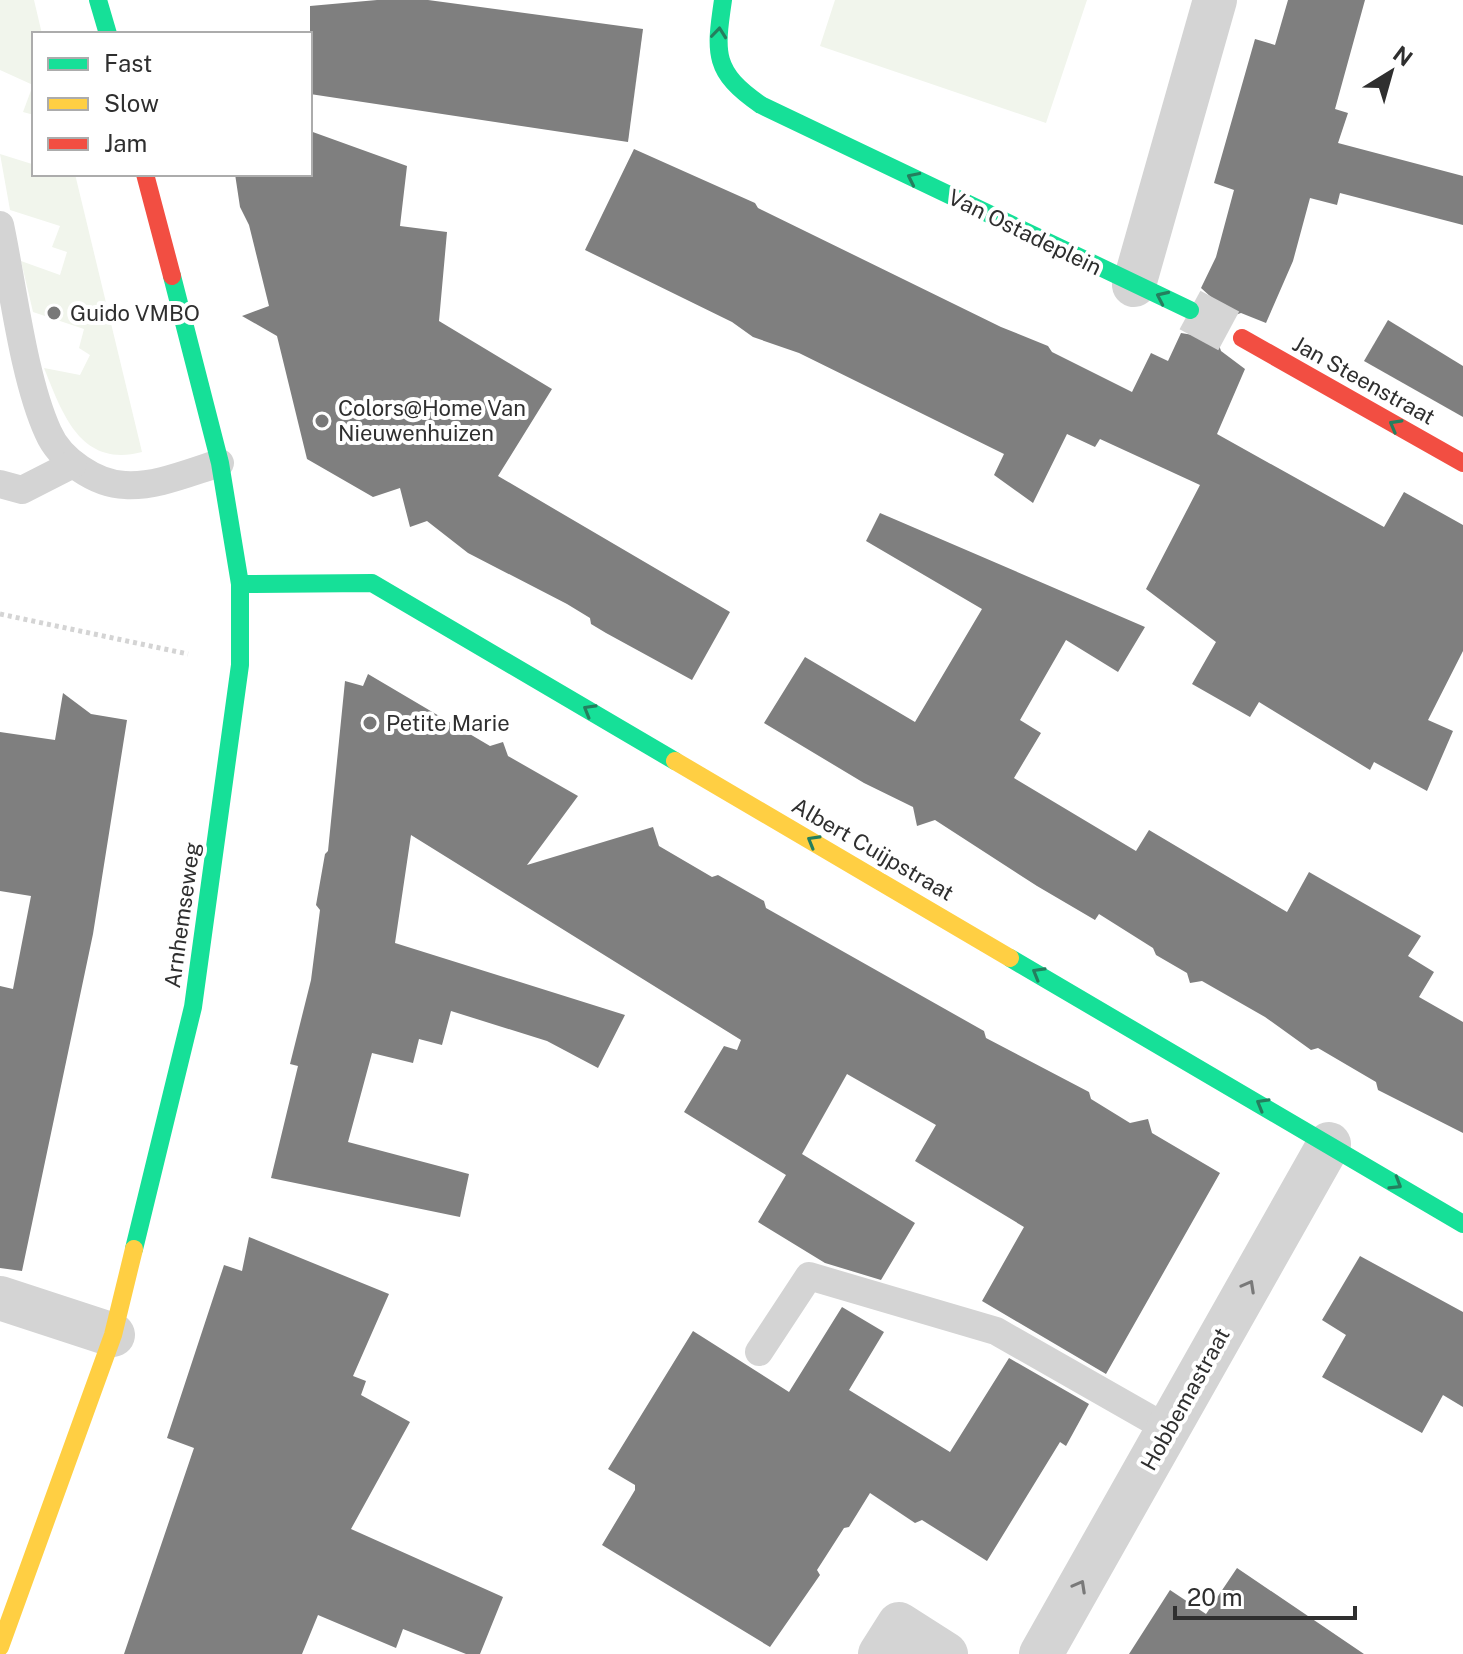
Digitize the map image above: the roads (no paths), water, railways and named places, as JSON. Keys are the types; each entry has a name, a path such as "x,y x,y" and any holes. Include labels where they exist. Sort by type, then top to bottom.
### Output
{"street":[{"path":"98,0 107,32"},
{"name":"Van Ostadeplein","path":"723,0 717,53 729,85 761,105 1134,285"},
{"path":"1190,310 1134,285 1215,0"},
{"name":"Arnhemseweg","path":"0,1647 113,1335 193,1007 240,665 240,584 220,463 146,176"},
{"name":"Jan Steenstraat","path":"1242,338 1463,463"},
{"name":"Albert Cuijpstraat","path":"240,584 372,583 1463,1224"},
{"name":"Hobbemastraat","path":"1041,1654 1329,1144"},
{"path":"0,1298 113,1335"},
{"path":"890,1639 946,1654"}],"lane":[{"path":"0,225 36,395 49,435 73,464 102,481 124,485 144,484 220,463"},
{"path":"0,484 22,490 73,464"},
{"path":"759,1352 809,1276 996,1331 1168,1429"}],"tunnel":[{"path":"1190,310 1242,338"}],"place":[{"name":"Guido VMBO","path":"54,313"},
{"name":"Colors@Home Van Nieuwenhuizen","path":"322,421"},
{"name":"Petite Marie","path":"370,723"}]}
